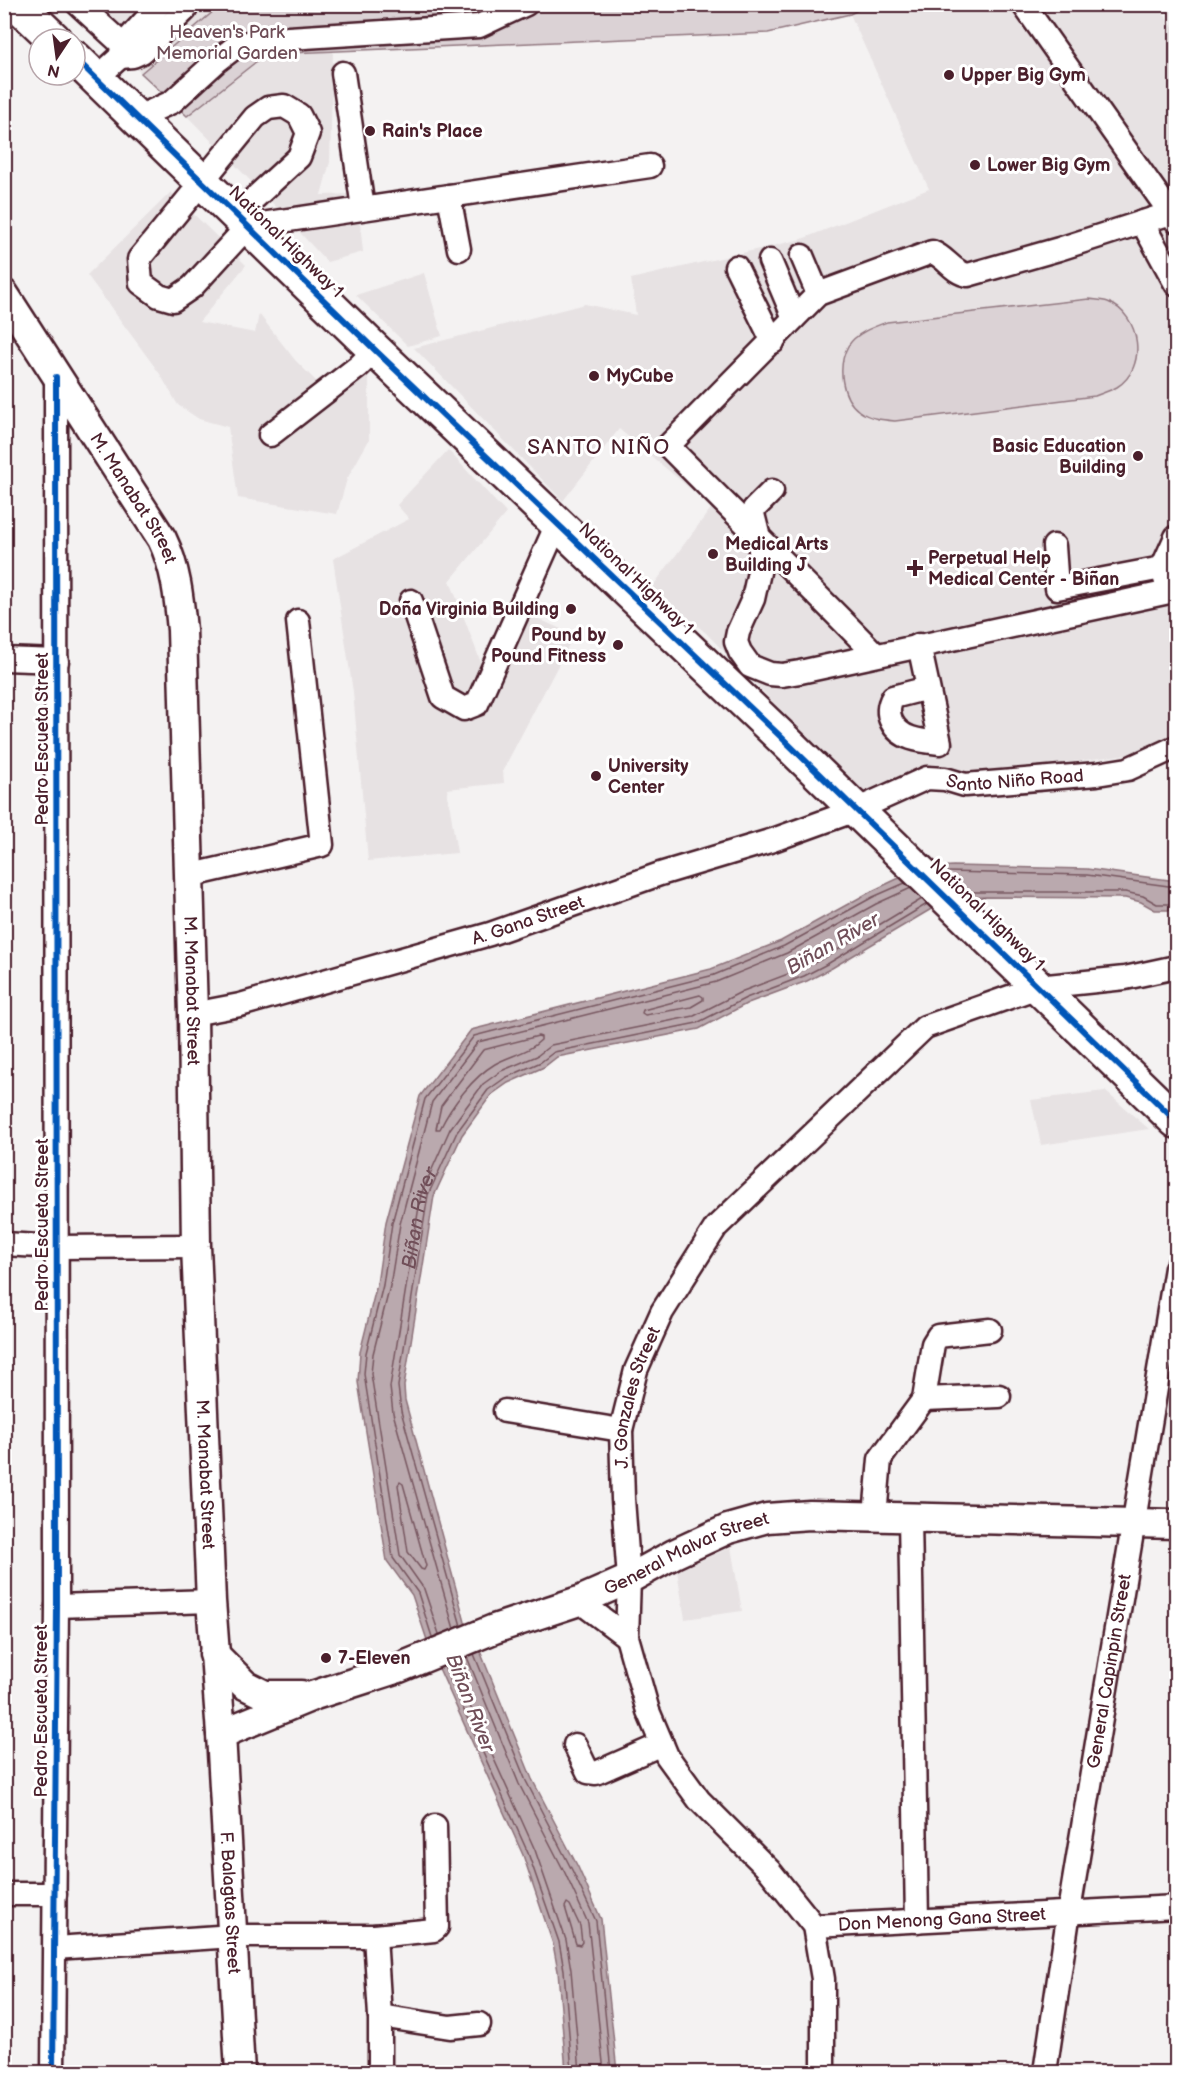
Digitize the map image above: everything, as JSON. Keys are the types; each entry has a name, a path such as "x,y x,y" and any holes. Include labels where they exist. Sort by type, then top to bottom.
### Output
{"highway":[{"path":"17,4 41,27"},
{"name":"National Highway 1","path":"104,60 136,118 557,524 740,677 856,810 1176,1121"}],"main road":[{"name":"M. Manabat Street","path":"4,294 162,539 169,554 179,592 193,1014 196,1246 211,1601 221,1734"},
{"name":"General Malvar Street","path":"221,1734 315,1695 399,1668 494,1629 579,1601 629,1579 674,1554 728,1529 767,1518 810,1515 1176,1524"},
{"path":"214,1654 245,1685 265,1695 315,1695"},
{"name":"F. Balagtas Street","path":"221,1734 240,2073"}],"street":[{"path":"78,4 104,60"},
{"path":"104,60 160,4"},
{"path":"136,118 172,102 235,47 257,40 479,26 526,4"},
{"path":"876,655 792,568 668,446 818,294 932,252 960,274 968,275 1142,222 1174,217 1023,4"},
{"path":"104,60 133,56 142,52 185,10"},
{"path":"343,73 363,208"},
{"path":"284,106 299,115 308,133 299,157 242,220 192,287 173,300 159,296 141,283 139,259 202,181 255,117 268,108 284,106"},
{"path":"242,220 363,208 650,166"},
{"path":"450,196 459,249"},
{"path":"1142,222 1176,284"},
{"path":"802,256 818,294"},
{"path":"770,261 794,318"},
{"path":"736,267 773,342"},
{"path":"270,435 359,366 375,350"},
{"name":"Pedro Escueta Street","path":"52,2073 57,1606 56,377"},
{"path":"772,491 754,509 753,514 759,538 761,563 758,584 736,642 740,652 740,677 782,675 1173,590 1162,568"},
{"path":"411,601 443,697 464,709 477,704 557,524"},
{"path":"1162,568 1176,537"},
{"path":"1054,546 1058,588 1162,568"},
{"path":"188,876 322,845 298,621"},
{"path":"919,645 928,688"},
{"path":"4,659 57,661"},
{"name":"Santo Niño Road","path":"856,810 927,778 945,779 965,785 1096,774 1128,769 1176,751"},
{"name":"A. Gana Street","path":"193,1014 240,1005 490,934 660,874 774,840 856,810"},
{"name":"J. Gonzales Street","path":"823,2073 823,1979 814,1926 769,1870 699,1800 667,1756 648,1711 627,1637 629,1579 621,1430 636,1370 662,1312 716,1227 926,1027 1038,987 1125,978 1176,967"},
{"path":"4,1244 57,1247 196,1246"},
{"name":"General Capinpin Street","path":"1045,2073 1069,1911 1176,1268"},
{"path":"875,1516 880,1459 924,1400 933,1344 939,1336 990,1330"},
{"path":"924,1400 999,1395"},
{"path":"505,1411 621,1430"},
{"path":"910,1517 917,1920"},
{"path":"57,1606 211,1601"},
{"path":"579,1601 627,1637"},
{"path":"576,1745 588,1772 596,1773 662,1744"},
{"path":"55,1948 233,1936 375,1936 429,1932 437,1927 435,1826"},
{"path":"4,1894 55,1894"},
{"name":"Don Menong Gana Street","path":"814,1926 1176,1906"},
{"path":"375,1936 380,2016 380,2073"},
{"path":"380,2016 450,2027 479,2024"}],"shaded area":[{"path":"66,5 221,5 141,73"},
{"path":"868,5 1158,5 1176,31 1176,740 1143,752 1009,771 961,773 871,803 706,633 652,587 712,507 619,429 563,501 414,348 585,304 636,315 631,279 802,239 929,189 850,14"},
{"path":"333,51 330,162 321,195 357,194 363,252 327,262 187,116 266,54"},
{"path":"171,192 246,265 199,322 255,333 259,314 295,360 325,390 355,362 369,379 369,440 347,479 337,514 238,498 228,427 199,419 178,405 160,374 87,275"},
{"path":"424,273 442,336 408,346 356,295"},
{"path":"448,450 506,513 450,581 486,676 517,609 574,635 503,770 504,783 447,789 457,853 368,861 353,692 333,559 409,519 397,505"},
{"path":"1105,1091 1149,1129 1041,1145 1031,1100"},
{"path":"731,1547 742,1611 685,1619 677,1571"}],"green space":[{"name":"Heaven's Park Memorial Garden","path":"221,5 868,5 850,14 768,33 266,54 187,116 141,73"},
{"path":"1089,299 1108,302 1119,309 1128,318 1134,330 1136,355 1133,368 1127,378 1117,387 1095,396 895,421 877,419 863,414 848,398 842,372 845,354 851,341 871,328 887,322"}],"water":[{"name":"Biñan River","path":"938,867 1087,869 1176,881 1176,910 1155,910 1141,902 1125,898 985,897 968,898 938,905 807,981 748,1003 699,1029 557,1057 544,1067 508,1083 491,1095 462,1135 434,1196 404,1386 405,1400 465,1622 478,1646 532,1779 578,1867 601,1919 617,2072 566,2072 558,1971 553,1944 523,1855 429,1646 412,1595 387,1561 358,1382 360,1352 377,1284 386,1222 420,1096 471,1030 711,969 781,941 897,879"}],"pier":[{"path":"941,864 979,901 969,901 933,911 897,876"}],"cycle path":[{"path":"87,70 375,350 778,734 1176,1121"},
{"path":"53,2072 57,1606 56,377"}],"place":[{"name":"Upper Big Gym","path":"949,75"},
{"name":"Rain's Place","path":"370,131"},
{"name":"Lower Big Gym","path":"975,165"},
{"name":"MyCube","path":"594,376"},
{"name":"Basic Education Building","path":"1138,456"},
{"name":"Medical Arts Building J","path":"713,554"},
{"name":"Perpetual Help Medical Center - Biñan","path":"915,568"},
{"name":"Doña Virginia Building","path":"571,609"},
{"name":"Pound by Pound Fitness","path":"618,645"},
{"name":"University Center","path":"596,776"},
{"name":"7-Eleven","path":"326,1658"}],"district":[{"name":"SANTO NIÑO","path":"599,447"}]}
